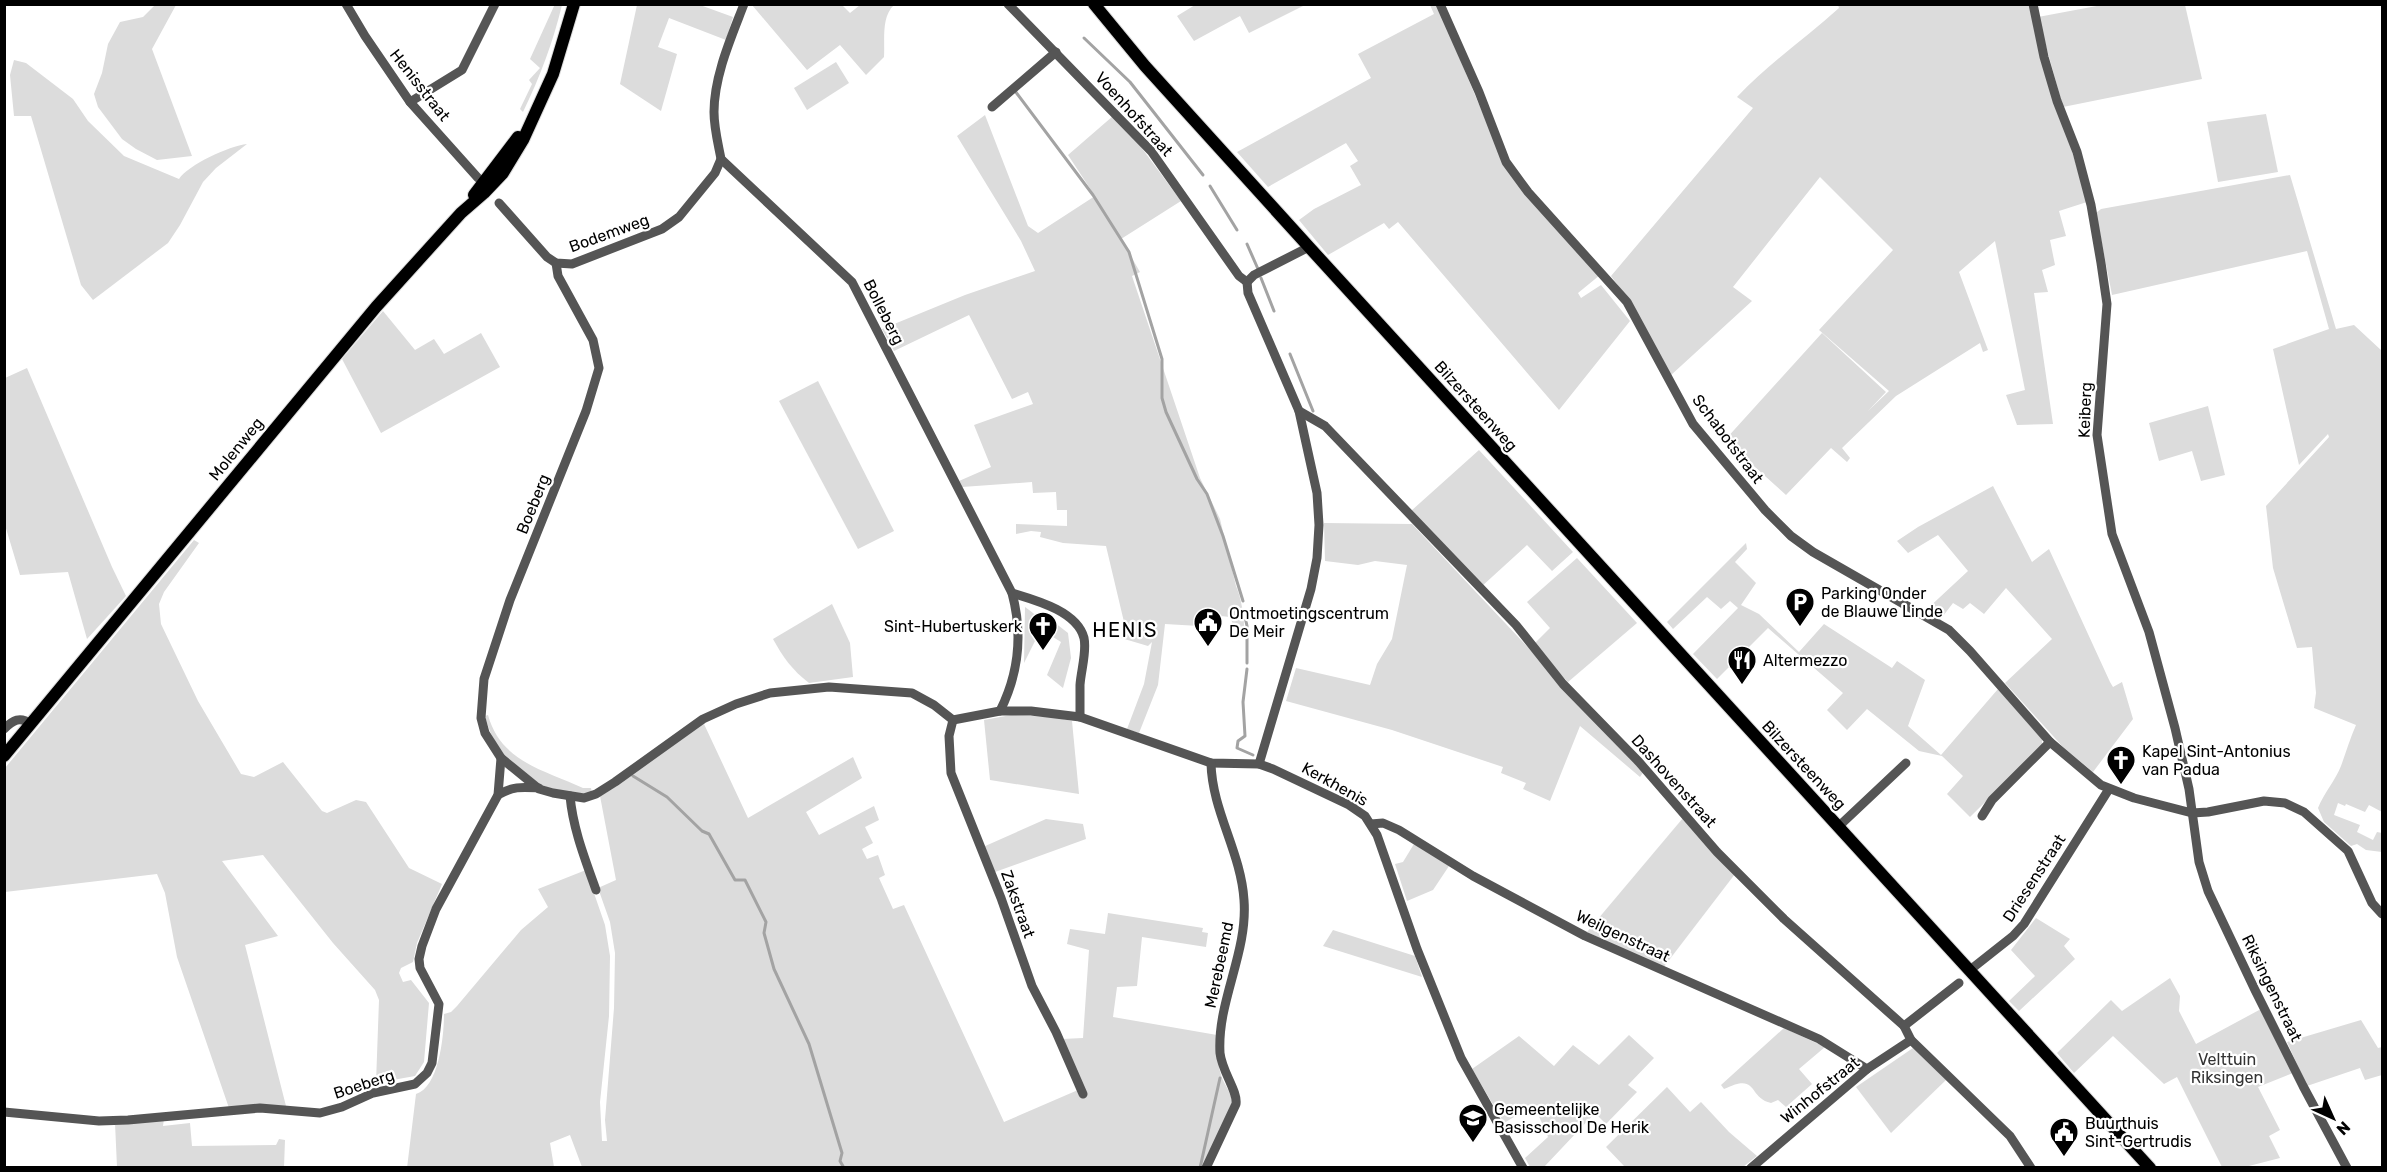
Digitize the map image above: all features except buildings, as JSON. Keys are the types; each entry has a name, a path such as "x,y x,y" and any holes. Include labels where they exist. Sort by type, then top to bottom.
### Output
{"main road":[{"path":"461,213 530,123 556,67 574,4"},
{"name":"Bilzersteenweg","path":"1094,4 1145,66 1309,247 2150,1167"},
{"name":"Molenweg","path":"4,756 376,307 461,213 503,173 523,140 530,123"}],"street":[{"name":"Henisstraat","path":"346,4 410,102 478,178"},
{"path":"410,102 462,70 495,4"},
{"path":"721,159 716,129 715,98 723,65 744,4"},
{"name":"Voenhofstraat","path":"1008,4 1151,151 1239,276 1247,282"},
{"name":"Schabotstraat","path":"1440,4 1479,92 1506,162 1528,192 1627,302 1693,424 1765,510 1791,536 1813,552 1928,617 1960,640 2050,742 2075,765 2109,789 2192,813"},
{"name":"Keiberg","path":"2033,4 2047,68 2077,152 2091,205 2101,263 2107,304 2106,339 2097,428 2112,534 2152,641 2175,728 2192,813"},
{"path":"992,107 1056,52"},
{"name":"Bodemweg","path":"500,202 547,257 556,263 572,264 662,229 679,217 715,173 721,159"},
{"name":"Bolleberg","path":"721,159 852,282 1012,593 1017,614 1018,658 1007,696 1000,711"},
{"path":"1260,764 1302,624 1317,558 1318,525 1317,493 1299,411 1248,293 1247,282 1254,275 1309,247"},
{"name":"Boeberg","path":"539,789 501,758 488,739 481,718 484,679 510,600 586,411 599,368 593,340 558,276 556,263"},
{"name":"Dashovenstraat","path":"1299,411 1325,426 1515,625 1563,684 1639,762 1717,852 1784,919 1904,1026 1911,1040 2010,1136 2031,1167"},
{"path":"1012,593 1059,611 1080,630 1085,646 1080,717"},
{"name":"Boeberg","path":"498,795 508,788 519,786 584,798 596,794 703,719 736,704 770,693 829,687 912,693 934,705 953,720"},
{"name":"Kerkhenis","path":"953,720 1000,711 1031,711 1080,717 1211,763 1260,764 1349,805 1365,816 1371,824 1457,1049 1523,1167"},
{"path":"4,729 18,719 31,724"},
{"name":"Zakstraat","path":"953,720 949,736 951,773 1001,898 1032,986 1056,1032 1083,1094"},
{"path":"1982,816 1992,800 2050,742"},
{"name":"Boeberg","path":"4,1112 99,1121 260,1108 320,1113 373,1094 415,1084 427,1073 432,1063 439,1004 420,968 422,946 441,899 498,795 501,758"},
{"name":"Merebeemd","path":"1206,1167 1237,1098 1222,1068 1221,1027 1239,957 1244,918 1241,880 1218,810 1211,780 1211,763"},
{"name":"Bilzersteenweg","path":"1838,827 1906,763"},
{"name":"Driesenstraat","path":"1970,970 2013,936 2024,924 2109,789"},
{"path":"570,796 572,814 582,851 596,890"},
{"path":"2192,813 2264,801 2285,803 2299,809 2348,851 2372,903 2382,914"},
{"name":"Riksingenstraat","path":"2192,813 2199,862 2208,891 2298,1076 2348,1167"},
{"name":"Weilgenstraat","path":"1371,824 1383,824 1399,830 1473,876 1585,936 1819,1039 1867,1069"},
{"path":"1904,1026 1959,983"},
{"name":"Winhofstraat","path":"1751,1167 1867,1069 1911,1040"}],"green space":[{"path":"555,4 562,5 540,73 523,112 520,109 532,84 529,80 540,68 530,59"},
{"path":"155,5 176,5 152,49 192,156 157,160 136,149 122,139 98,107 94,94 102,73 108,44 120,22 143,17"},
{"path":"637,5 700,5 733,17 726,40 669,18 658,47 677,54 661,111 620,84"},
{"path":"752,5 842,5 850,13 860,5 894,5 885,22 884,57 866,75 840,45 807,70"},
{"path":"1195,5 1302,5 1249,33 1240,16 1194,41 1177,16"},
{"path":"1430,5 1437,5 1499,152 1600,275 1578,293 1581,298 1601,285 1630,321 1559,410 1398,222 1389,229 1384,223 1328,255 1299,220 1314,209 1361,185 1350,166 1358,161 1346,143 1268,187 1237,152 1371,78 1358,54 1434,14"},
{"path":"1838,5 2029,5 2087,202 2059,211 2066,236 2050,240 2055,265 2042,270 2048,292 2034,293 2053,424 2017,425 2006,395 2025,390 1995,241 1959,272 1988,350 1983,352 1980,343 1896,396 1842,448 1850,458 1847,462 1831,448 1786,495 1725,440 1822,333 1886,392 1868,411 1889,391 1819,330 1893,250 1820,177 1733,287 1752,301 1670,376 1630,302 1611,276 1753,108 1737,97 1761,73 1839,8"},
{"path":"2102,5 2185,5 2202,79 2063,107 2038,17"},
{"path":"14,60 26,63 73,99 88,121 124,156 179,179 191,168 210,157 230,148 247,144 216,168 203,182 168,243 93,300 81,285 31,116 14,116 10,75"},
{"path":"836,62 849,83 807,110 794,88"},
{"path":"2266,114 2278,172 2218,182 2207,122"},
{"path":"985,115 1028,226 1038,233 1095,196 1068,155 1113,116 1138,143 1181,201 1121,239 1140,272 1132,276 1200,478 1220,519 1241,604 1244,636 1235,629 1230,617 1202,614 1199,626 1165,624 1158,685 1139,733 1127,729 1144,684 1152,642 1148,646 1121,638 1124,622 1106,546 1063,543 1040,537 1041,532 1016,534 1016,524 1067,526 1067,510 1057,510 1056,492 1033,493 1032,482 962,487 959,481 991,467 974,425 1033,404 1028,392 1012,399 969,315 894,351 882,329 965,295 1035,271 1021,241 957,136"},
{"path":"2290,175 2336,329 2354,325 2382,351 2382,812 2369,805 2365,812 2338,803 2334,815 2360,825 2357,832 2373,840 2377,832 2382,833 2382,852 2366,850 2357,844 2351,846 2324,822 2318,808 2339,771 2356,725 2314,708 2316,693 2312,647 2297,648 2273,568 2266,506 2329,437 2328,434 2299,465 2273,349 2329,329 2307,251 2112,295 2096,213 2101,209"},
{"path":"383,311 415,350 434,339 444,354 481,333 500,367 381,433 342,359"},
{"path":"27,368 126,596 87,639 68,572 20,575 5,525 5,378"},
{"path":"818,381 894,531 858,549 779,401"},
{"path":"2208,406 2225,475 2201,481 2192,451 2159,461 2149,423"},
{"path":"1479,450 1573,552 1552,571 1527,545 1481,587 1411,511"},
{"path":"1993,486 2032,562 2049,549 2110,682 2113,687 2122,682 2133,719 2093,772 2063,747 2005,683 2052,639 2006,588 1984,614 1970,603 1963,609 1953,603 1940,620 1925,611 1968,571 1938,535 1908,553 1897,541"},
{"path":"1324,523 1412,524 1644,771 1640,777 1580,726 1550,801 1523,789 1526,783 1501,773 1503,767 1392,730 1286,701 1296,668 1370,685 1377,664 1392,639 1407,565 1375,561 1358,565 1325,561"},
{"path":"194,540 199,543 164,592 159,604 161,624 198,701 241,774 254,777 283,762 322,811 327,813 356,800 366,802 409,868 442,884 417,943 413,962 401,968 399,973 403,982 411,980 429,1003 424,1062 415,1076 376,1083 379,1000 375,990 333,943 263,855 222,861 278,936 245,945 286,1106 229,1108 177,957 165,893 157,874 5,892 5,768"},
{"path":"1746,543 1747,549 1735,562 1756,583 1741,605 1759,614 1799,652 1824,624 1892,668 1897,661 1925,680 1908,726 1941,755 1998,689 2042,739 2042,746 1970,817 1947,794 1963,776 1942,756 1919,751 1867,709 1847,730 1827,710 1843,693 1768,628 1717,679 1693,654 1738,608 1730,601 1721,609 1707,597 1673,629 1667,622"},
{"path":"1577,558 1637,623 1568,682 1533,645 1550,628 1527,602"},
{"path":"832,604 850,643 853,677 809,683 788,663 773,639"},
{"path":"1025,607 1042,622 1047,634 1040,631 1024,663"},
{"path":"1041,612 1068,633 1071,658 1063,688 1047,675 1061,642 1053,637"},
{"path":"488,715 494,731 513,754 539,769 583,788 591,788 592,793 565,792 554,789 544,786 523,773 499,748 485,716"},
{"path":"1011,715 1053,717 1072,721 1079,794 990,780 984,720"},
{"path":"704,724 748,818 853,757 862,778 806,812 819,835 874,806 879,820 865,827 873,843 862,849 867,859 878,855 885,875 879,878 893,909 904,905 1004,1122 1078,1090 1062,1039 1083,1038 1089,950 1067,944 1070,929 1105,934 1108,913 1203,928 1202,932 1208,933 1206,947 1142,937 1137,986 1117,987 1113,1017 1217,1035 1220,1070 1232,1103 1203,1167 582,1167 570,1135 550,1143 554,1167 407,1168 416,1094 430,1082 439,1060 444,1014 451,1012 457,1006 521,930 548,907 538,889 586,870 605,925 610,956 609,1016 600,1102 602,1141 607,1141 605,1120 614,1008 615,953 610,922 598,888 616,880 600,796"},
{"path":"1683,818 1735,874 1663,968 1587,932"},
{"path":"1046,819 1083,824 1086,839 995,872 983,847"},
{"path":"1414,844 1449,866 1433,890 1407,901 1395,864 1403,862"},
{"path":"2036,918 2070,939 2064,946 2075,959 2019,1011 2009,1001 2035,976 2011,950"},
{"path":"1333,930 1415,956 1422,977 1323,946"},
{"name":"Velttuin Riksingen","path":"2170,978 2180,996 2179,1011 2196,1044 2261,1009 2293,1073 2258,1087 2280,1130 2269,1136 2280,1158 2245,1167 2222,1167 2177,1077 2164,1084 2113,1036 2074,1073 2057,1053 2111,1000 2122,1011"},
{"path":"2361,1020 2378,1048 2382,1047 2382,1075 2365,1080 2360,1068 2307,1086 2287,1042"},
{"path":"1784,1028 1825,1047 1799,1069 1812,1084 1786,1107 1778,1100 1771,1103 1764,1100 1748,1084 1735,1084 1724,1089 1721,1085"},
{"path":"1629,1035 1654,1058 1628,1085 1637,1092 1606,1124 1595,1113 1544,1167 1530,1167 1525,1158 1548,1137 1534,1105 1504,1123 1472,1069 1519,1036 1554,1066 1573,1045 1599,1065"},
{"path":"1913,1048 1946,1080 1891,1133 1856,1087"},
{"path":"1667,1087 1690,1112 1701,1102 1729,1132 1757,1156 1743,1167 1623,1167 1606,1147"},
{"path":"164,1119 163,1126 190,1123 192,1146 276,1145 279,1139 285,1140 284,1167 117,1167 115,1123"}],"waterway":[{"path":"1084,38 1130,82 1203,175"},
{"path":"1015,91 1093,195 1129,252 1162,359 1162,398 1166,412 1197,479 1207,494 1243,601"},
{"path":"1210,186 1237,230"},
{"path":"1247,244 1258,269"},
{"path":"1261,278 1274,311"},
{"path":"1290,354 1313,411"},
{"path":"1244,612 1247,626 1247,663"},
{"path":"1247,669 1243,702 1245,736 1238,741 1237,748 1253,755"},
{"path":"633,776 667,797 702,831 709,834 735,880 745,880 766,922 764,933 774,969 809,1044 842,1153 840,1161 844,1168"},
{"path":"1200,1168 1220,1078"}],"place":[{"name":"Parking Onder de Blauwe Linde","path":"1800,628"},
{"name":"Ontmoetingscentrum De Meir","path":"1208,648"},
{"name":"Sint-Hubertuskerk","path":"1043,652"},
{"name":"Altermezzo","path":"1742,686"},
{"name":"Kapel Sint-Antonius van Padua","path":"2121,786"},
{"name":"Gemeentelijke Basisschool De Herik","path":"1473,1144"},
{"name":"Buurthuis Sint-Gertrudis","path":"2064,1158"}],"district":[{"name":"HENIS","path":"1125,630"}]}
